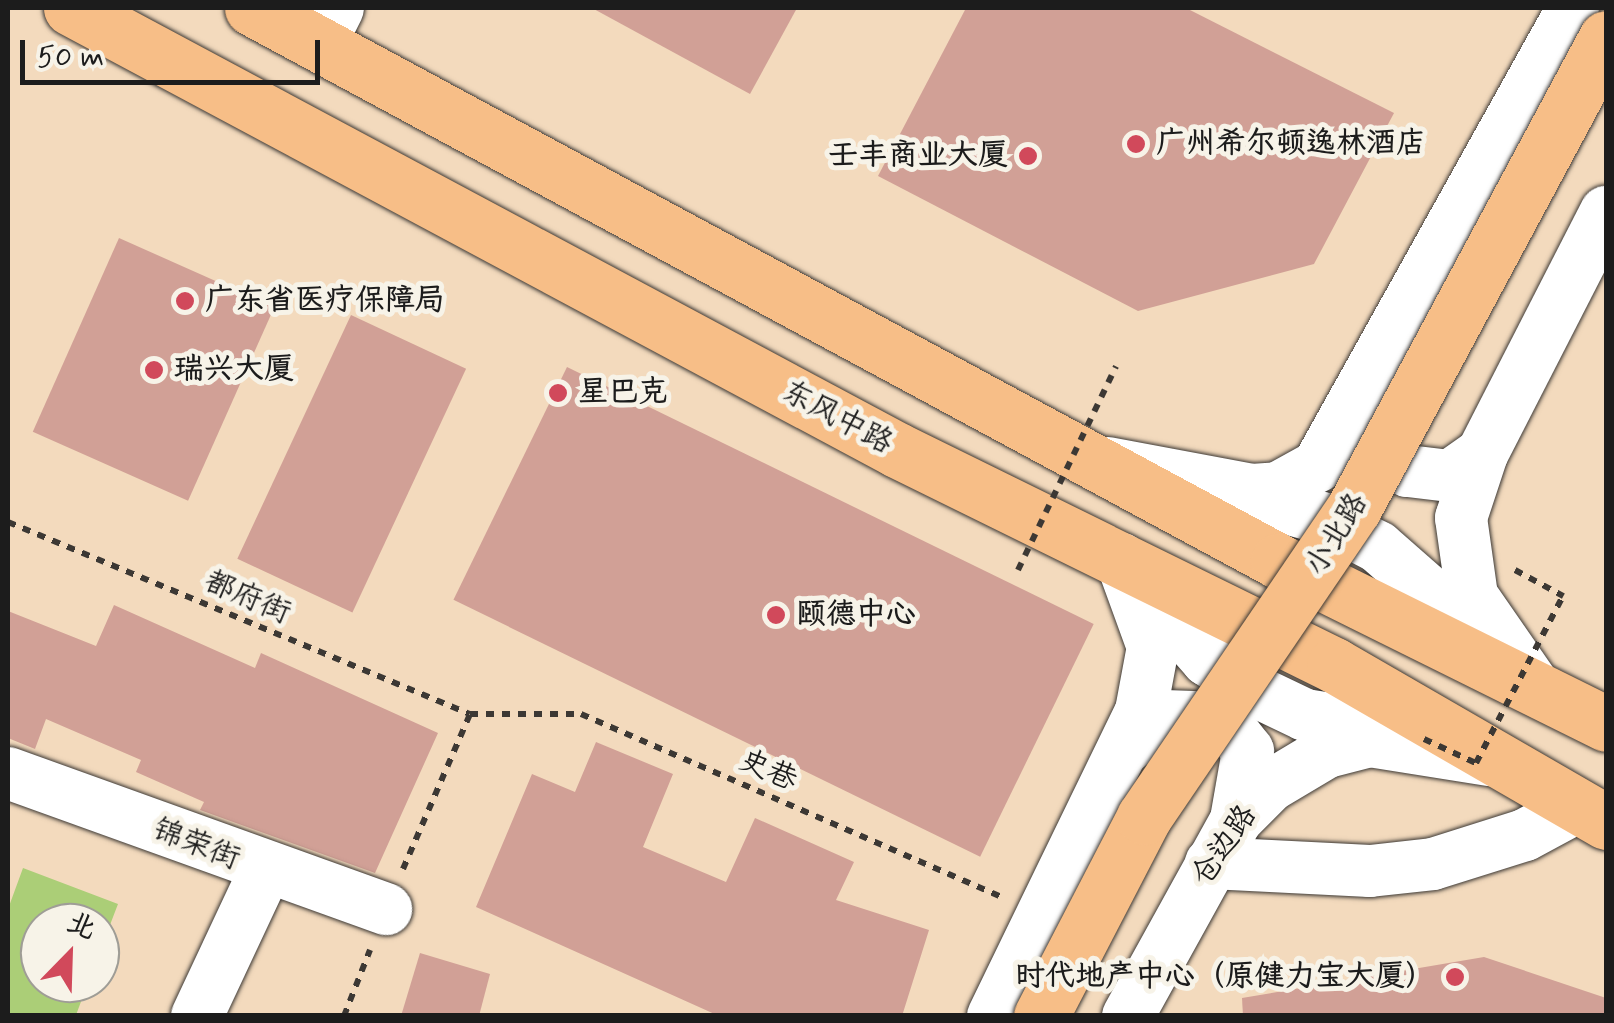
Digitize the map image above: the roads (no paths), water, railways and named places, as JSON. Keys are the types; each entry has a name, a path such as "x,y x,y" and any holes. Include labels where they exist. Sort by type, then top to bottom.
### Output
{"main road":[{"name":"东风中路","path":"70,8 896,450 1334,665 1592,814"},
{"path":"252,8 329,26 1101,462 1606,724"},
{"name":"小北路","path":"1041,1016 1144,818 1354,508 1606,38"},
{"name":"小北路","path":"1076,1016 1141,886 1388,511 1606,104"}],"street":[{"name":"小北路","path":"1101,462 1278,488 1318,466 1361,400 1573,8"},
{"path":"1535,688 1472,596 1461,518 1482,454 1606,212"},
{"path":"1361,400 1377,452 1408,472 1450,476 1482,454"},
{"path":"994,1016 1039,914 1125,749 1153,646 1121,559"},
{"path":"1125,749 1179,711 1222,718 1248,751 1223,842 1370,871 1434,864 1592,814"},
{"name":"仓边路","path":"1128,1016 1223,842 1296,767 1370,741 1498,762"},
{"name":"锦荣街","path":"8,773 265,871 386,909"},
{"path":"197,1016 265,871"}],"place":[{"name":"广州希尔顿逸林酒店","path":"1136,144"},
{"name":"壬丰商业大厦","path":"1028,156"},
{"name":"广东省医疗保障局","path":"185,301"},
{"name":"瑞兴大厦","path":"154,370"},
{"name":"星巴克","path":"558,393"},
{"name":"颐德中心","path":"776,615"},
{"name":"时代地产中心（原健力宝大厦）","path":"1455,977"}]}
